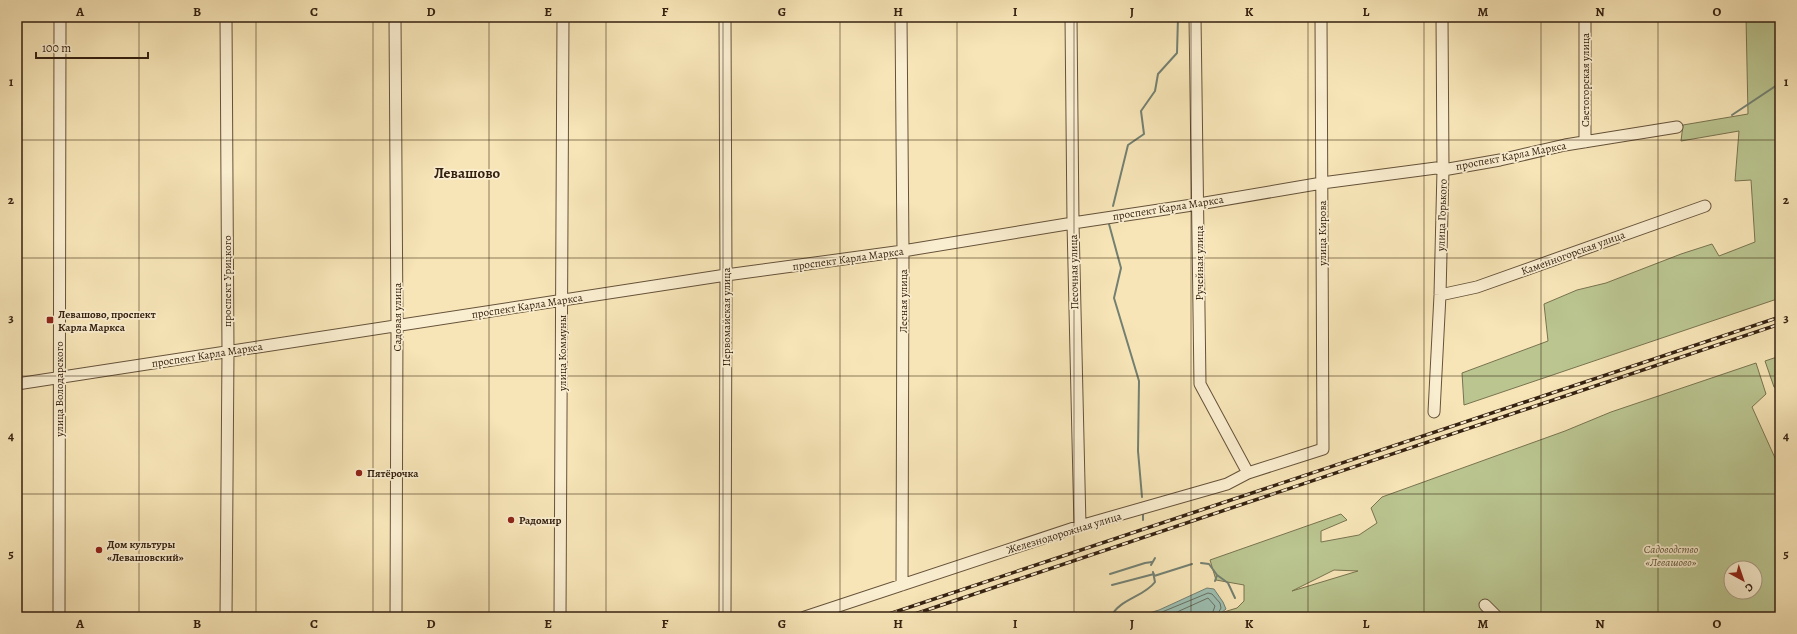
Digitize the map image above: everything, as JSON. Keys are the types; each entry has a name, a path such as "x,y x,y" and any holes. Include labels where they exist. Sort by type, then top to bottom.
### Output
{"street":[{"name":"улица Володарского","path":"59,617 60,17"},
{"name":"проспект Урицкого","path":"226,17 228,352 226,617"},
{"name":"Садовая улица","path":"395,17 397,327 396,617"},
{"name":"улица Коммуны","path":"560,617 563,300 563,17"},
{"name":"Первомайская улица","path":"725,17 725,617"},
{"name":"Лесная улица","path":"901,17 903,251 902,585"},
{"name":"Песочная улица","path":"1071,17 1073,223 1080,526"},
{"name":"Ручейная улица","path":"1195,17 1199,204 1200,384 1248,473"},
{"name":"улица Кирова","path":"1320,17 1323,449"},
{"name":"улица Горького","path":"1434,412 1440,295 1443,170 1442,17"},
{"name":"Светогорская улица","path":"1585,17 1585,142"},
{"name":"проспект Карла Маркса","path":"17,384 397,327 726,275 903,251 1322,183 1436,168 1443,170 1500,160 1565,145 1677,127"},
{"name":"Каменногорская улица","path":"1440,295 1476,287 1705,206"},
{"name":"Железнодорожная улица","path":"805,617 1080,526 1227,484 1248,473 1323,449"},
{"path":"1485,605 1496,617"}],"green space":[{"path":"1746,17 1780,17 1780,298 1464,405 1462,373 1548,341 1544,304 1577,290 1606,283 1681,254 1712,244 1719,256 1755,242 1751,180 1735,181 1739,131 1681,141 1683,125 1748,114"},
{"path":"1780,356 1780,390 1774,387 1765,361"},
{"name":"Садоводство «Левашово»","path":"1756,363 1766,394 1752,407 1780,469 1780,617 1207,617 1237,608 1244,601 1244,585 1216,580 1210,560 1341,514 1347,520 1321,531 1321,542 1359,535 1377,523 1371,508 1382,497 1565,431 1611,412","holes":["1334,570 1358,571 1292,591"]}],"water":[{"path":"1207,588 1214,589 1226,609 1216,617 1136,617 1159,610"}],"waterway":[{"path":"1113,206 1128,145 1144,134 1141,111 1155,91 1158,74 1177,53 1178,17"},
{"path":"1732,115 1780,83"},
{"path":"1109,224 1121,268 1114,298 1139,381 1138,451 1142,497"},
{"path":"1143,514 1143,520"},
{"path":"1151,565 1155,558"},
{"path":"1110,574 1152,562"},
{"path":"1201,563 1209,564 1217,575 1215,581"},
{"path":"1154,576 1192,564"},
{"path":"1111,617 1120,606 1145,591 1155,582 1153,572"},
{"path":"1112,585 1154,574"},
{"path":"1217,575 1228,583 1235,598"}],"railway":[{"path":"880,617 1780,317"},
{"path":"906,617 1780,324"}],"place":[{"name":"Левашово, проспект Карла Маркса","path":"50,320"},
{"name":"Пятёрочка","path":"359,473"},
{"name":"Радомир","path":"511,520"},
{"name":"Дом культуры «Левашовский»","path":"99,550"}],"district":[{"name":"Левашово","path":"467,173"}]}
